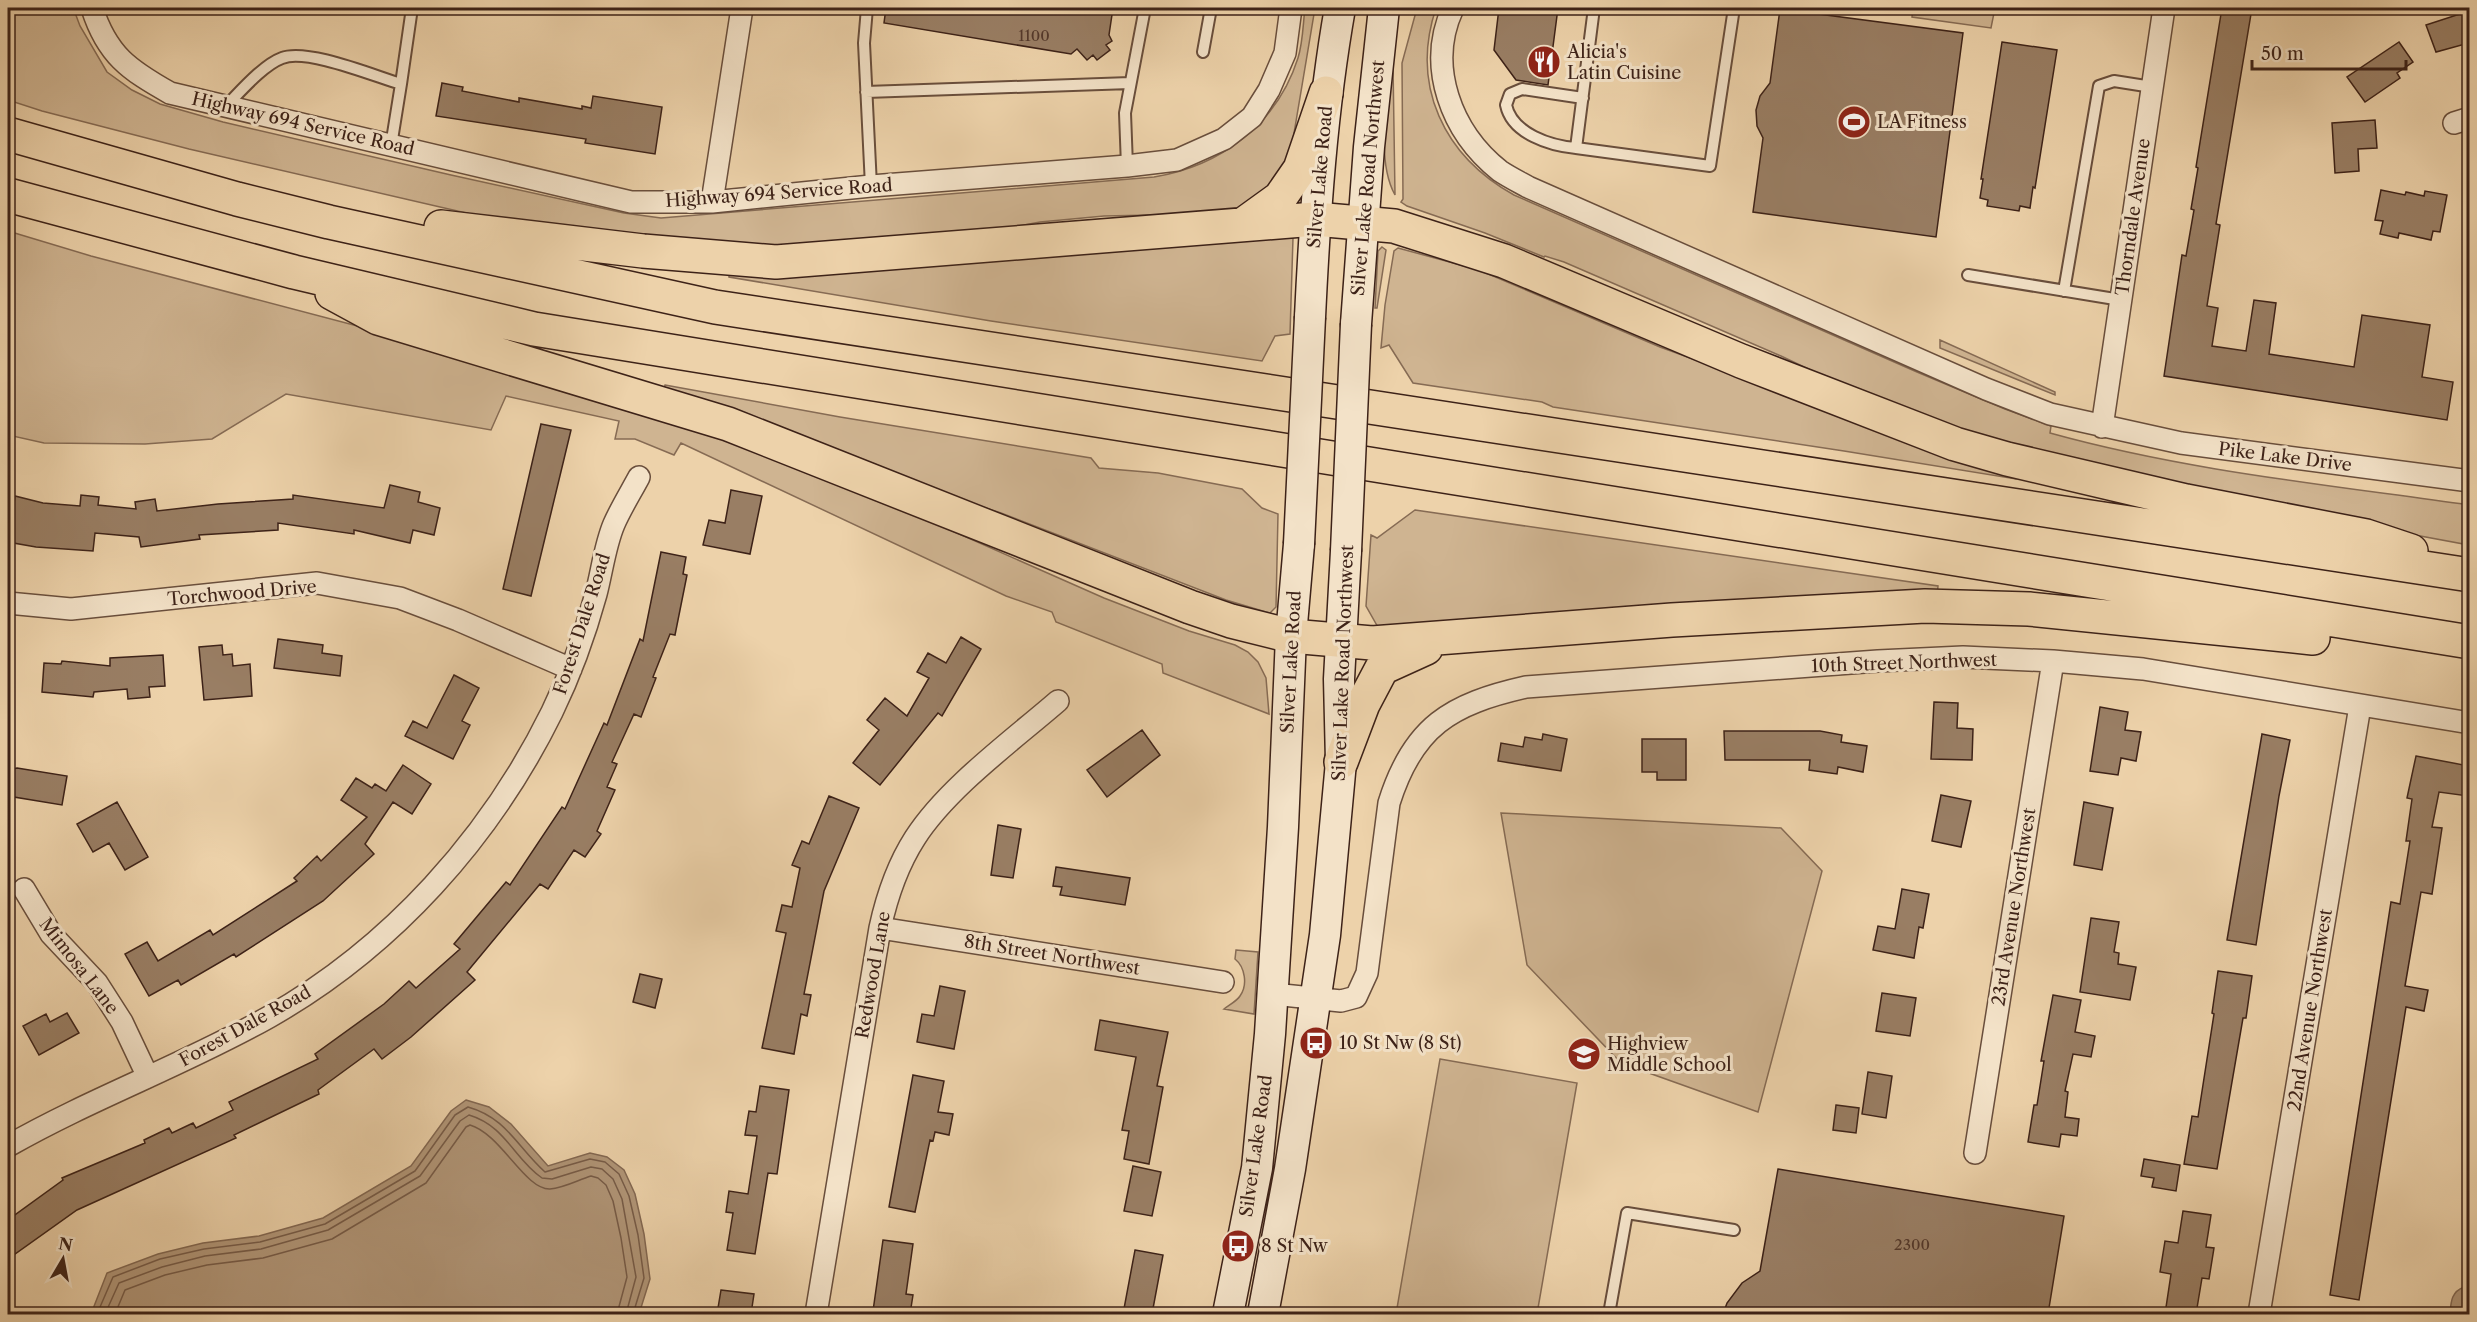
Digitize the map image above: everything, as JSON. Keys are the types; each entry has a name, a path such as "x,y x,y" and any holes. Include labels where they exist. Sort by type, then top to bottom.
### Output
{"highway":[{"path":"1244,224 1280,198 1300,169 1326,93"},
{"path":"8,134 128,169 329,222 716,307 2469,575"},
{"path":"128,169 406,222 749,261 803,262 1315,219 1394,226 1504,261 1741,361 1895,423 1955,444 2007,459 2186,501 2366,536 2469,570"},
{"path":"8,195 294,272 534,329 2469,642"},
{"path":"294,272 378,318 698,413 1190,607 1231,621 1291,636 1372,643 1672,620 1925,606 2029,609 2305,638 2396,632"},
{"path":"1341,762 1363,704 1382,668 1450,638"}],"main road":[{"name":"Silver Lake Road","path":"1228,1314 1257,1168 1273,994 1315,219 1326,93 1340,8"},
{"name":"Silver Lake Road Northwest","path":"1263,1314 1290,1169 1325,935 1341,762 1339,679 1356,324 1379,44 1384,8"}],"street":[{"name":"Highway 694 Service Road","path":"92,8 108,43 124,64 170,93 632,202 712,202 1177,160 1224,139 1252,117 1269,90 1285,53 1291,8"},
{"path":"712,202 742,8"},
{"name":"Pike Lake Drive","path":"1453,8 1442,42 1445,92 1458,123 1470,141 1502,172 1528,187 1986,389 2050,414 2181,443 2469,481"},
{"name":"Thorndale Avenue","path":"2102,427 2164,8"},
{"name":"Forest Dale Road","path":"8,1146 270,1017 368,948 410,910 448,869 494,810 552,712 571,669 595,597 614,524 639,477"},
{"name":"Torchwood Drive","path":"8,603 71,609 317,584 400,598 458,620 571,669"},
{"name":"10th Street Northwest","path":"1273,994 1341,1001 1356,997 1366,973 1389,803 1397,777 1412,750 1426,733 1450,714 1469,703 1491,695 1526,687 1878,661 1963,657 2053,661 2143,669 2469,723"},
{"name":"23rd Avenue Northwest","path":"1976,1153 2053,661"},
{"name":"Redwood Lane","path":"816,1314 880,928 887,899 900,864 915,837 938,808 1058,701"},
{"name":"22nd Avenue Northwest","path":"2259,1314 2360,706"},
{"name":"Mimosa Lane","path":"24,889 51,934 78,960 97,983 122,1022 148,1077"},
{"name":"8th Street Northwest","path":"880,928 1223,982"}],"lane":[{"path":"391,146 412,8"},
{"path":"867,8 864,43 871,186"},
{"path":"1127,166 1125,112 1145,8"},
{"path":"1203,52 1211,8"},
{"path":"1576,148 1594,8"},
{"path":"1582,98 1522,89 1510,94 1506,105 1512,118 1521,128 1554,146 1710,166 1734,8"},
{"path":"225,106 250,80 282,58 307,55 401,84"},
{"path":"2064,291 2099,86 2114,81 2152,87"},
{"path":"866,92 1130,83"},
{"path":"1968,275 2121,300"},
{"path":"1608,1314 1627,1214 1734,1230"}],"shaded area":[{"path":"8,8 74,10 80,26 107,72 132,90 160,104 223,122 451,175 624,213 661,218 1154,177 1179,171 1223,152 1261,122 1289,82 1298,58 1305,8 1315,8 1290,157 1284,173 1246,206 1201,214 1104,216 1040,222 987,232 778,247 659,243 492,219 189,149 42,111 8,100"},
{"path":"1417,8 1436,8 1429,37 1427,65 1431,91 1439,116 1452,139 1469,160 1489,179 1514,195 1917,372 2051,426 2050,433 2206,467 2469,505 2469,545 2012,450 1886,406 1781,356 1564,262 1544,257 1485,233 1407,206 1401,202 1403,199 1402,63"},
{"path":"1913,8 1995,8 1991,28 1912,17"},
{"path":"1391,64 1393,64 1395,195 1389,181 1384,149 1385,114"},
{"path":"8,231 91,256 384,333 634,405 837,480 1104,598 1189,631 1235,645 1248,652 1258,662 1266,678 1269,714 1163,673 1162,664 1056,622 1052,612 1006,596 681,443 674,455 635,439 615,439 619,421 506,396 491,430 286,394 212,439 145,444 44,443 8,435"},
{"path":"1284,233 1293,238 1290,334 1275,336 1262,361 991,321 729,277 729,267"},
{"path":"1382,247 1386,250 1377,308 1375,308 1378,251"},
{"path":"1398,248 1479,270 1660,347 1844,414 2018,470 2016,479 1413,383 1389,345 1381,348 1394,251"},
{"path":"1940,340 2055,392 2055,395 1940,348"},
{"path":"665,385 840,417 1091,458 1099,468 1158,473 1242,489 1262,508 1278,514 1276,607 1270,613 1226,600 1001,513 897,479 663,392"},
{"path":"1415,510 1938,586 1937,597 1379,629 1366,606 1371,535 1377,538"},
{"path":"1501,813 1781,828 1822,871 1758,1112 1621,1063 1527,965"},
{"path":"1236,950 1258,952 1254,1014 1224,1009 1239,998 1244,987 1243,971 1235,959"},
{"path":"1440,1059 1577,1083 1537,1314 1396,1314"}],"water":[{"path":"466,1100 489,1107 511,1124 548,1166 590,1153 607,1157 624,1170 635,1194 644,1234 650,1279 639,1314 91,1314 107,1273 158,1254 203,1243 259,1236 323,1218 411,1166 451,1111"},
{"path":"2464,1287 2469,1287 2469,1314 2450,1314 2454,1295"}],"building":[{"path":"886,8 1113,8 1109,35 1112,41 1106,45 1110,50 1097,60 1093,55 1087,60 1077,49 1071,54 884,23"},
{"path":"1499,8 1558,8 1548,85 1516,80 1494,50"},
{"path":"2222,8 2252,8 2216,224 2220,225 2207,306 2218,308 2212,346 2246,351 2254,300 2276,303 2269,354 2354,367 2362,315 2430,325 2422,377 2453,382 2447,420 2164,376 2182,255 2186,256 2194,210 2191,209 2198,168 2196,167"},
{"name":"LA Fitness","path":"1780,9 1963,33 1936,237 1753,212 1763,138 1757,126 1756,110 1760,96 1770,83"},
{"path":"2469,11 2469,43 2436,52 2426,25"},
{"path":"2002,42 2057,50 2035,188 2033,187 2030,208 2020,206 2019,211 1987,206 1988,200 1980,198"},
{"path":"2399,42 2413,62 2397,73 2400,78 2365,102 2347,77"},
{"path":"442,83 463,87 462,91 519,102 519,98 582,109 582,106 591,108 593,96 662,107 655,154 585,143 586,139 436,116"},
{"path":"2375,120 2377,148 2358,149 2359,171 2335,173 2332,123"},
{"path":"2381,190 2405,195 2406,192 2424,196 2425,191 2447,195 2440,232 2433,231 2431,240 2399,233 2398,238 2380,234 2383,221 2375,220"},
{"path":"541,424 571,430 531,596 503,589"},
{"path":"390,485 420,492 418,502 440,508 434,535 413,530 410,543 354,530 354,534 278,523 278,530 199,535 200,539 141,547 139,537 95,533 93,551 36,547 8,542 8,503 14,504 15,496 43,503 80,506 81,495 99,497 98,505 136,509 135,502 155,499 157,511 293,499 293,495 384,508"},
{"path":"731,490 762,496 750,554 703,545 709,520 725,523"},
{"path":"661,552 686,557 683,574 687,575 675,635 670,634 653,677 656,678 641,717 634,714 612,762 617,764 607,787 615,790 597,831 601,834 585,857 574,850 548,889 540,884 467,972 475,980 411,1037 382,1059 374,1049 318,1090 319,1094 234,1135 236,1138 77,1210 8,1259 8,1220 63,1180 62,1178 145,1143 144,1140 169,1128 172,1133 193,1123 196,1128 233,1110 229,1102 318,1059 315,1054 384,1004 409,981 416,988 460,949 454,944 506,882 510,885 562,807 565,809 604,723 607,725 640,639 643,641"},
{"path":"961,637 981,649 942,716 938,713 880,785 853,763 879,730 867,720 885,698 907,716 929,678 917,672 928,653 946,663"},
{"path":"278,639 323,645 322,653 342,656 340,676 274,668"},
{"path":"222,645 223,655 232,654 233,666 250,664 252,696 204,700 199,647"},
{"path":"163,655 165,686 149,687 150,697 128,699 127,689 94,692 93,697 42,692 44,663 61,664 62,661 110,666 110,658"},
{"path":"454,675 479,688 462,721 470,725 453,759 405,736 413,721 427,728"},
{"path":"1934,702 1958,703 1957,728 1973,729 1972,760 1931,759"},
{"path":"2100,707 2128,712 2125,730 2141,732 2136,761 2121,758 2118,775 2090,771"},
{"path":"1142,730 1160,755 1107,797 1087,770"},
{"path":"1724,731 1820,731 1842,735 1841,742 1867,746 1863,772 1838,767 1837,774 1809,770 1810,760 1725,760"},
{"path":"1543,734 1567,739 1561,771 1498,761 1501,743 1523,747 1525,737 1542,740"},
{"path":"2262,734 2290,740 2256,945 2227,940"},
{"path":"1642,739 1686,739 1686,780 1657,780 1657,772 1642,772"},
{"path":"2416,756 2469,766 2468,796 2439,792 2432,827 2442,828 2432,894 2421,892 2405,986 2428,990 2424,1011 2406,1007 2359,1300 2330,1295 2391,902 2400,904 2410,841 2406,841 2412,799 2407,798"},
{"path":"403,765 431,784 412,814 393,802 365,844 374,854 323,901 236,957 234,954 181,985 178,980 149,996 125,954 147,942 158,961 210,930 213,935 297,881 294,878 317,856 321,861 367,817 341,800 356,778 372,788 375,784 386,791"},
{"path":"17,768 67,776 62,805 8,796 8,770"},
{"path":"1941,795 1971,801 1961,847 1932,841"},
{"path":"829,796 859,808 824,891 804,994 811,995 807,1016 801,1014 794,1054 762,1048 786,933 776,931 782,905 792,907 800,868 792,865 802,841 809,844"},
{"path":"117,802 148,857 125,870 109,843 93,852 77,824"},
{"path":"2084,802 2113,808 2102,870 2074,865"},
{"path":"998,825 1021,829 1013,878 991,875"},
{"path":"1056,867 1130,878 1125,905 1060,895 1062,887 1053,886"},
{"path":"1902,889 1929,894 1923,928 1919,927 1914,958 1873,950 1878,926 1895,929"},
{"path":"2091,918 2119,922 2114,952 2119,953 2118,964 2136,967 2130,1000 2080,992"},
{"path":"2218,971 2252,976 2217,1169 2184,1164 2192,1116 2198,1117 2214,1014 2212,1013"},
{"path":"640,974 662,979 655,1008 633,1002"},
{"path":"940,986 965,991 954,1049 917,1042 922,1014 934,1016"},
{"path":"1882,993 1916,998 1910,1036 1876,1031"},
{"path":"2053,995 2081,1000 2075,1032 2095,1036 2091,1057 2073,1054 2065,1091 2068,1092 2065,1117 2079,1119 2077,1136 2061,1134 2059,1147 2028,1142 2034,1105 2037,1105 2044,1061 2041,1061"},
{"path":"67,1013 79,1033 39,1055 23,1026 46,1014 50,1022"},
{"path":"1100,1020 1168,1032 1157,1086 1163,1087 1149,1164 1124,1159 1129,1131 1122,1130 1136,1057 1095,1050"},
{"path":"1868,1072 1892,1076 1886,1118 1862,1114"},
{"path":"913,1075 944,1081 938,1112 953,1114 949,1135 935,1132 933,1141 930,1140 915,1212 889,1207"},
{"path":"760,1086 789,1090 777,1174 768,1173 755,1254 727,1250 733,1213 726,1212 729,1191 748,1194 757,1136 745,1135 749,1111 756,1112"},
{"path":"1836,1105 1859,1108 1856,1133 1833,1130"},
{"path":"2144,1159 2180,1165 2176,1191 2152,1187 2154,1178 2141,1176"},
{"path":"1133,1166 1161,1172 1152,1216 1124,1211"},
{"path":"1778,1169 2064,1216 2048,1314 1723,1314 1727,1303 1742,1283 1760,1271"},
{"path":"2183,1211 2211,1215 2206,1247 2214,1248 2209,1279 2202,1278 2196,1314 2165,1314 2171,1274 2160,1272 2165,1241 2178,1243"},
{"path":"883,1240 913,1244 906,1294 913,1295 910,1314 873,1311"},
{"path":"1135,1250 1163,1255 1152,1314 1123,1314"},
{"path":"721,1290 754,1294 751,1314 717,1314"}],"place":[{"name":"Alicia's Latin Cuisine","path":"1544,62"},
{"name":"LA Fitness","path":"1854,122"},
{"name":"10 St Nw (8 St)","path":"1316,1043"},
{"name":"Highview Middle School","path":"1584,1054"},
{"name":"8 St Nw","path":"1238,1246"}]}
